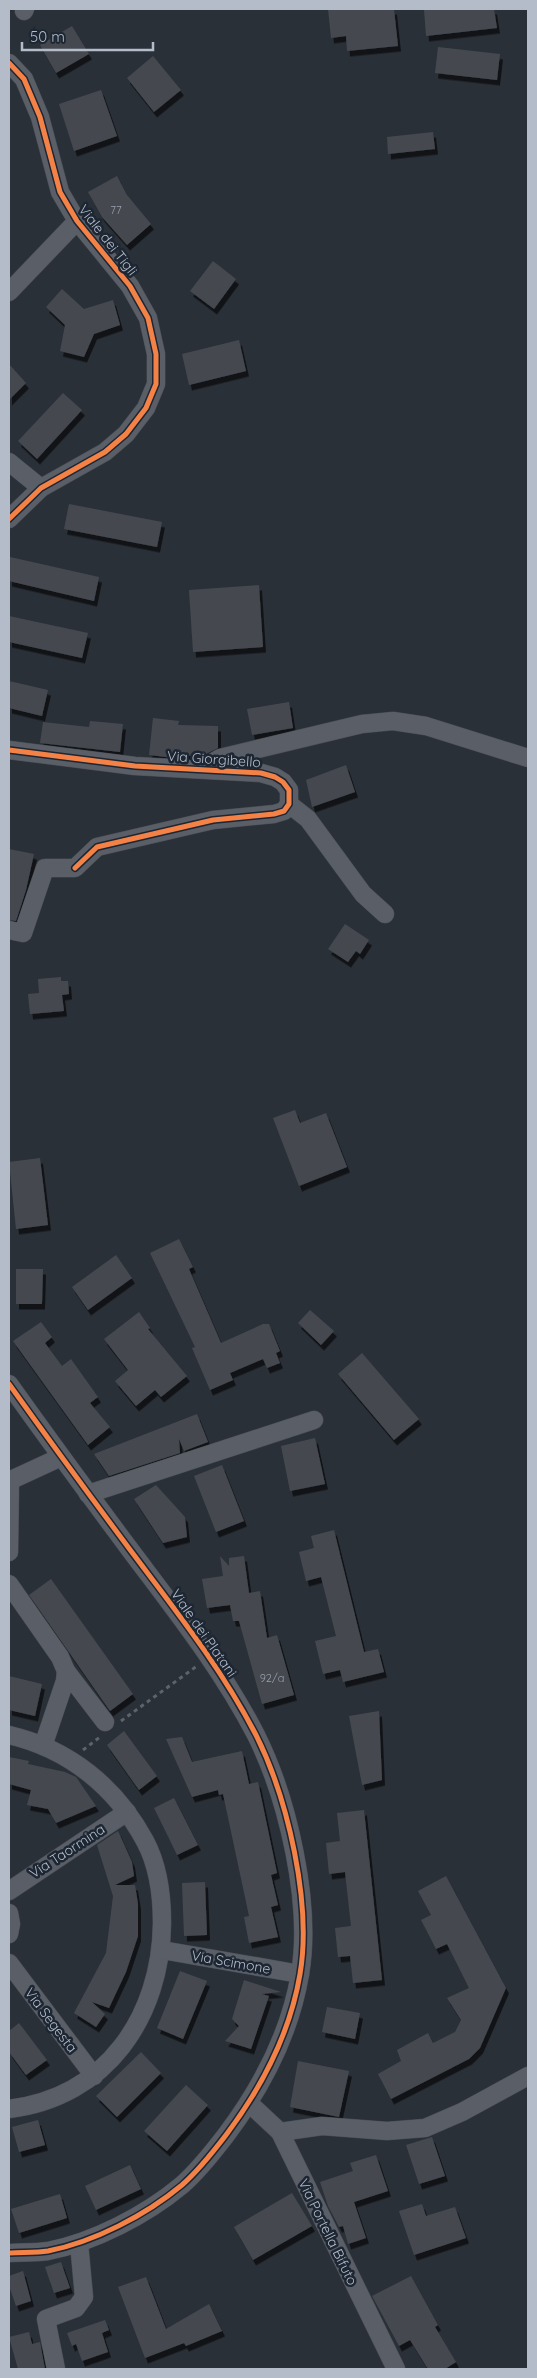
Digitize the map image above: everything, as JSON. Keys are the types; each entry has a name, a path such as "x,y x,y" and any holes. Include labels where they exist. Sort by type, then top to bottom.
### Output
{"street":[{"name":"Viale dei Tigli","path":"9,62 24,79 40,117 60,192 76,221 130,286 148,318 156,354 156,384 146,408 126,434 105,452 41,488 9,519"},
{"path":"9,292 76,221"},
{"path":"9,462 41,488"},
{"path":"201,769 220,758 362,724 393,721 426,726 528,758"},
{"name":"Via Giorgibello","path":"9,750 135,766 261,773 275,776 283,782 288,790 289,804"},
{"path":"9,930 23,933 45,868 75,868 97,847 213,820 274,814 284,811 289,804 308,819 363,894 385,914"},
{"name":"Viale dei Platani","path":"9,1384 88,1494 210,1656 257,1737 275,1781 290,1832 302,1930 300,1974 280,2046 250,2104 218,2145 182,2185 131,2219 80,2243 45,2252 9,2253"},
{"path":"88,1494 314,1420"},
{"path":"9,1552 9,1481 61,1457"},
{"path":"9,1584 60,1657 66,1671 109,1727"},
{"path":"43,1746 60,1698 66,1671"},
{"path":"9,1735 43,1746 72,1761 102,1783 126,1812 146,1843 156,1875 162,1908 162,1950 151,1995 133,2033 113,2058 94,2076 57,2096 9,2109"},
{"name":"Via Taormina","path":"9,1891 126,1812"},
{"path":"9,1913 11,1924 9,1934"},
{"name":"Via Scimone","path":"162,1950 300,1974"},
{"name":"Via Segesta","path":"9,1964 94,2076"},
{"path":"280,2132 322,2126 387,2131 425,2128 462,2112 528,2076"},
{"name":"Via Portella Bifuto","path":"250,2104 280,2132 396,2369"},
{"path":"56,2369 46,2319 76,2308 84,2297 80,2243"}],"path":[{"path":"72,1761 109,1727 210,1656"}],"building":[{"path":"328,9 394,9 398,46 347,51 346,36 331,38"},
{"path":"494,9 497,28 426,36 424,10"},
{"path":"72,26 89,54 56,73 40,45"},
{"path":"438,47 500,54 497,80 435,73"},
{"path":"153,56 181,90 154,112 127,78"},
{"path":"101,90 117,136 74,151 59,104"},
{"path":"433,132 435,149 388,154 387,137"},
{"path":"117,176 127,195 151,224 127,245 102,217 88,192"},
{"path":"213,261 236,279 214,309 190,291"},
{"path":"62,289 84,309 113,300 120,325 94,334 84,357 60,351 65,325 46,307"},
{"path":"239,340 246,371 189,385 182,354"},
{"path":"9,364 26,383 9,400"},
{"path":"63,393 82,410 37,459 18,441"},
{"path":"69,504 162,522 157,547 64,529"},
{"path":"10,557 99,577 94,601 9,581"},
{"path":"259,585 263,647 193,652 189,590"},
{"path":"9,616 88,633 82,658 9,642"},
{"path":"9,681 48,690 42,716 9,708"},
{"path":"289,702 293,728 252,735 247,709"},
{"path":"153,718 179,721 178,725 218,726 218,748 202,756 175,756 174,758 149,755"},
{"path":"90,721 123,724 120,752 40,743 43,722 89,727"},
{"path":"346,765 355,792 312,807 306,780"},
{"path":"9,849 34,854 26,890 16,921 9,920"},
{"path":"345,924 369,940 360,954 356,951 348,962 328,949"},
{"path":"61,977 61,981 68,981 69,994 62,995 64,1011 30,1014 28,994 39,993 38,979"},
{"path":"295,1110 300,1123 326,1113 347,1167 299,1186 273,1118"},
{"path":"40,1158 48,1225 16,1229 9,1162"},
{"path":"179,1239 193,1267 189,1269 221,1343 263,1324 269,1324 280,1351 276,1353 280,1363 267,1368 263,1359 230,1373 233,1380 210,1390 192,1348 195,1347 150,1253"},
{"path":"116,1255 132,1278 88,1310 72,1287"},
{"path":"16,1269 43,1269 42,1304 16,1304"},
{"path":"310,1310 334,1331 321,1345 298,1323"},
{"path":"139,1312 150,1328 148,1329 187,1376 161,1397 155,1390 136,1406 115,1381 128,1370 104,1339"},
{"path":"41,1322 52,1337 45,1343 62,1366 71,1359 98,1397 90,1403 110,1427 88,1445 13,1341"},
{"path":"362,1353 419,1419 394,1440 338,1374"},
{"path":"197,1414 208,1442 184,1451 179,1439 180,1453 109,1476 94,1454"},
{"path":"315,1438 325,1484 290,1491 281,1446"},
{"path":"222,1465 244,1521 216,1532 194,1476"},
{"path":"156,1485 185,1517 187,1537 163,1543 134,1499"},
{"path":"334,1530 364,1652 378,1649 384,1672 343,1682 340,1670 323,1674 315,1641 336,1636 321,1577 306,1581 299,1552 314,1548 311,1536"},
{"path":"220,1556 229,1566 229,1558 244,1556 249,1593 260,1591 267,1638 277,1635 294,1695 262,1704 239,1621 233,1621 230,1605 207,1608 202,1579 223,1576"},
{"path":"51,1579 133,1694 110,1711 29,1595"},
{"path":"9,1676 42,1684 35,1716 9,1710"},
{"path":"379,1711 382,1780 362,1785 349,1716"},
{"path":"124,1731 157,1776 139,1790 107,1745"},
{"path":"182,1737 192,1762 242,1751 249,1784 258,1782 277,1873 271,1875 278,1905 271,1907 278,1937 249,1943 244,1917 249,1916 223,1794 219,1795 218,1790 192,1797 166,1739"},
{"path":"9,1757 29,1761 28,1764 65,1772 76,1777 96,1806 56,1823 48,1809 27,1805 31,1790 9,1784"},
{"path":"174,1798 198,1845 177,1855 154,1808"},
{"path":"364,1810 382,1980 353,1983 350,1956 338,1957 335,1928 351,1926 345,1872 329,1874 326,1843 340,1841 337,1813"},
{"path":"118,1831 132,1862 134,1876 115,1885 135,1885 138,1904 138,1936 126,1972 109,2008 92,2002 105,2014 96,2027 74,2013 106,1953 113,1896 97,1845"},
{"path":"446,1876 506,1988 480,2048 469,2059 391,2099 378,2074 401,2061 397,2050 428,2033 433,2043 455,2032 461,2020 447,1998 469,1988 447,1944 436,1949 421,1920 431,1915 418,1891"},
{"path":"205,1882 207,1935 184,1936 182,1883"},
{"path":"180,1971 207,1981 183,2039 157,2028"},
{"path":"244,1980 281,1992 262,1994 269,1996 251,2049 225,2041 239,2026 232,2019"},
{"path":"327,2007 360,2013 355,2039 322,2032"},
{"path":"19,2023 47,2060 26,2075 9,2052 9,2031"},
{"path":"141,2052 161,2073 117,2117 96,2096"},
{"path":"298,2061 349,2071 339,2117 290,2107"},
{"path":"186,2085 208,2105 167,2151 144,2131"},
{"path":"38,2120 45,2145 19,2152 12,2127"},
{"path":"432,2137 445,2176 419,2184 406,2145"},
{"path":"376,2155 388,2191 354,2202 366,2238 348,2244 343,2226 339,2227 328,2206 320,2182 353,2171 350,2163"},
{"path":"130,2165 141,2189 96,2210 85,2186"},
{"path":"292,2193 312,2226 253,2260 234,2227"},
{"path":"60,2194 67,2218 19,2233 11,2209"},
{"path":"422,2204 426,2216 455,2207 466,2238 414,2255 399,2211"},
{"path":"61,2262 70,2288 54,2293 45,2267"},
{"path":"23,2271 31,2301 16,2306 9,2286 9,2276"},
{"path":"411,2276 438,2325 435,2327 456,2362 445,2369 428,2369 410,2340 399,2346 372,2296"},
{"path":"146,2277 166,2329 209,2304 222,2331 186,2346 184,2343 145,2358 118,2287"},
{"path":"105,2320 109,2330 102,2333 108,2352 82,2361 76,2344 72,2346 67,2333"},
{"path":"29,2332 32,2344 40,2342 45,2369 18,2369 9,2337"}],"cycle path":[{"path":"9,63 24,79 40,117 60,192 77,221 130,286 148,318 156,354 156,384 146,408 126,434 105,452 41,488 9,519"},
{"path":"9,750 135,766 261,773 275,777 283,782 289,790 289,804 284,811 274,814 213,820 97,847 75,868"},
{"path":"9,1384 198,1641 243,1711 268,1761 287,1820 300,1884 303,1916 303,1946 300,1974 282,2039 263,2079 239,2117 194,2174 152,2207 101,2234 48,2251 9,2253"}]}
